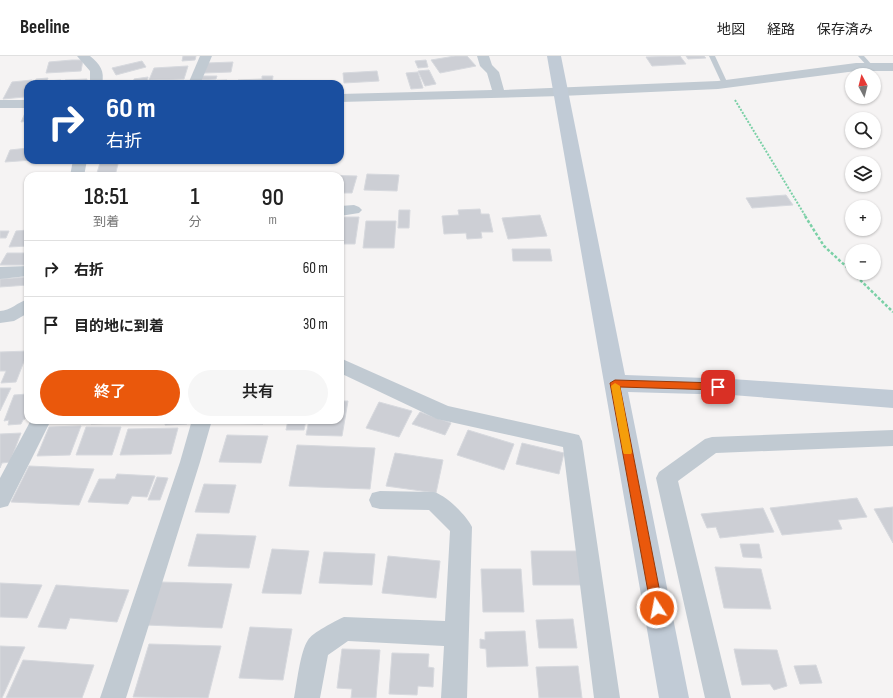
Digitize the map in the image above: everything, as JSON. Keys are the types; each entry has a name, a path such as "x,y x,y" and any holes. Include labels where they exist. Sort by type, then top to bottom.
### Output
{"street":[{"path":"83,56 96,67 98,71 97,80"},
{"path":"196,80 206,56"},
{"path":"483,56 486,66 493,72 499,94"},
{"path":"554,56 674,698"},
{"path":"344,98 561,92 725,84 856,67 893,68"},
{"path":"0,104 24,104"},
{"path":"0,273 24,271"},
{"path":"3,321 24,308"},
{"path":"344,367 444,413 572,441 607,698"},
{"path":"615,383 732,387 893,399"},
{"path":"0,499 39,424"},
{"path":"114,698 201,424"},
{"path":"718,698 668,478 712,445 893,438"},
{"path":"380,500 434,501 461,528 454,698"},
{"path":"307,698 317,648 344,629 456,634"}],"lane":[{"path":"712,56 725,84"},
{"path":"861,56 871,67"}],"path":[{"path":"725,84 819,239 824,246 845,266"},
{"path":"859,280 893,312"}],"building":[{"path":"183,56 196,56 195,60 182,61"},
{"path":"455,56 467,56 476,66 440,73 431,60"},
{"path":"680,56 686,64 652,66 646,57"},
{"path":"686,56 704,56 706,58 688,59"},
{"path":"83,60 81,71 46,73 49,62"},
{"path":"426,60 428,67 418,68 415,61"},
{"path":"142,61 146,67 116,75 112,68"},
{"path":"233,62 231,72 204,73 207,63"},
{"path":"188,66 184,79 149,80 154,68"},
{"path":"429,70 436,84 425,86 418,71"},
{"path":"377,71 379,81 344,83 343,73"},
{"path":"418,72 423,88 411,89 406,73"},
{"path":"200,76 217,76 216,79 199,80"},
{"path":"262,76 273,76 272,80 238,80 262,79"},
{"path":"148,77 148,80 134,79"},
{"path":"48,78 47,80 36,79"},
{"path":"87,79 87,80 65,80"},
{"path":"24,81 24,97 3,99 12,82"},
{"path":"24,148 24,161 5,162 10,150"},
{"path":"100,164 118,164 116,172 97,172"},
{"path":"367,174 399,175 397,191 364,190"},
{"path":"344,176 357,176 352,193 344,193"},
{"path":"786,195 793,205 752,208 746,198"},
{"path":"480,209 481,214 489,214 493,232 481,232 482,238 467,239 466,233 444,234 442,216 459,215 458,210"},
{"path":"399,210 410,210 409,228 398,228"},
{"path":"540,215 547,236 508,239 502,218"},
{"path":"344,217 359,217 355,244 344,244"},
{"path":"366,221 396,221 394,248 363,248"},
{"path":"24,230 24,246 9,247 16,231"},
{"path":"0,231 9,231 6,238 0,238"},
{"path":"512,249 550,249 552,261 513,261"},
{"path":"7,253 24,253 24,265 0,265"},
{"path":"24,277 24,285 0,287 0,279"},
{"path":"24,351 24,361 16,382 1,383 6,371 0,371 0,352"},
{"path":"0,388 11,388 0,411"},
{"path":"24,394 24,420 21,424 8,425 9,420 4,421 14,395"},
{"path":"344,401 348,401 342,436 306,435 308,424 344,424"},
{"path":"379,402 412,411 399,437 366,428"},
{"path":"420,412 451,423 445,435 412,424"},
{"path":"165,424 187,424 165,425"},
{"path":"287,424 305,424 304,430 286,430"},
{"path":"81,426 70,455 37,456 49,427"},
{"path":"86,427 121,427 112,455 76,455"},
{"path":"178,428 171,454 120,455 128,429"},
{"path":"468,430 514,444 504,470 457,455"},
{"path":"21,433 10,462 2,463 0,468 0,434"},
{"path":"227,435 268,436 261,463 219,462"},
{"path":"522,443 564,453 559,474 516,464"},
{"path":"297,445 375,448 370,489 289,486"},
{"path":"395,453 443,460 436,493 386,486"},
{"path":"29,466 94,469 79,505 11,502"},
{"path":"117,474 155,476 147,497 132,496 128,504 88,502 99,479 115,479"},
{"path":"157,477 168,478 160,500 148,500"},
{"path":"204,484 236,485 229,513 195,512"},
{"path":"857,498 867,517 838,520 842,529 782,535 770,508"},
{"path":"893,507 893,543 874,509"},
{"path":"763,508 774,532 720,538 716,527 707,528 701,514"},
{"path":"197,534 256,536 249,568 188,566"},
{"path":"740,544 759,544 762,558 743,557"},
{"path":"272,549 309,551 301,594 262,593"},
{"path":"531,551 579,551 583,585 533,585"},
{"path":"324,552 375,554 372,585 319,583"},
{"path":"388,556 440,561 436,598 382,593"},
{"path":"715,567 761,569 771,609 724,608"},
{"path":"481,569 521,569 524,612 483,612"},
{"path":"160,582 232,584 222,628 146,625"},
{"path":"0,583 42,585 27,618 0,617"},
{"path":"56,585 129,590 117,622 70,618 66,629 38,627"},
{"path":"573,619 577,648 539,648 536,620"},
{"path":"250,627 292,629 283,680 239,678"},
{"path":"525,631 528,666 487,667 486,649 480,648 480,639 485,640 485,632"},
{"path":"149,644 221,646 208,698 133,697"},
{"path":"0,646 25,647 2,698 0,698"},
{"path":"342,649 380,650 376,698 351,698 352,689 337,688"},
{"path":"734,649 777,650 787,686 774,690 770,684 742,685"},
{"path":"392,653 429,654 428,667 434,668 433,687 418,686 417,695 389,694"},
{"path":"23,660 94,665 82,698 6,698"},
{"path":"816,665 822,683 800,684 794,666"},
{"path":"578,666 582,698 539,698 536,667"}],"slow traffic":[{"path":"615,386 628,452"}],"route":[{"path":"657,608 615,383 718,387"}]}
